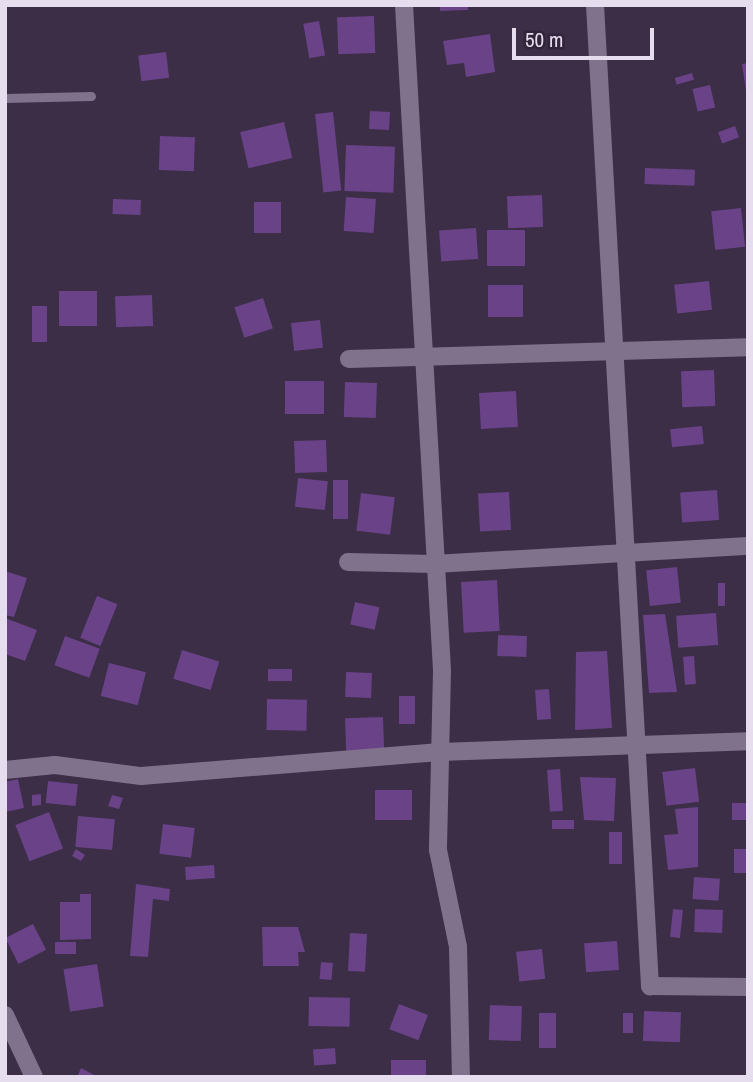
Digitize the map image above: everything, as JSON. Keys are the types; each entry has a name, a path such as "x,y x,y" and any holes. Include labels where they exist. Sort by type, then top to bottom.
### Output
{"street":[{"path":"404,5 420,357 434,564 440,751 438,850 458,947 461,1077"},
{"path":"596,5 619,351 650,986 748,987"},
{"path":"349,359 748,347"},
{"path":"348,562 434,564 748,546"},
{"path":"5,770 55,765 141,776 440,751 636,742 748,741"},
{"path":"5,1014 34,1077"}],"lane":[{"path":"5,97 91,96"}],"building":[{"path":"440,5 468,5 468,10 440,11"},
{"path":"374,16 375,53 338,54 337,17"},
{"path":"319,21 325,55 309,58 303,24"},
{"path":"490,34 495,72 466,77 464,63 447,65 443,41"},
{"path":"166,52 169,78 141,81 138,55"},
{"path":"748,63 748,91 746,91 742,64"},
{"path":"692,73 694,80 677,85 675,78"},
{"path":"710,85 715,107 698,111 692,89"},
{"path":"370,111 390,112 389,130 369,129"},
{"path":"333,112 341,191 323,192 315,114"},
{"path":"284,122 292,158 248,168 240,132"},
{"path":"735,126 739,137 722,143 718,132"},
{"path":"160,136 195,137 194,171 159,170"},
{"path":"346,145 395,147 393,193 344,191"},
{"path":"645,168 695,170 694,186 644,184"},
{"path":"542,195 543,227 508,228 507,196"},
{"path":"346,197 376,199 374,233 344,231"},
{"path":"113,199 141,200 140,215 112,214"},
{"path":"254,202 281,202 281,233 254,233"},
{"path":"741,208 745,247 715,250 711,211"},
{"path":"476,228 478,259 441,262 439,231"},
{"path":"487,230 525,230 525,266 487,266"},
{"path":"709,281 712,310 677,313 674,285"},
{"path":"488,285 523,285 523,317 488,317"},
{"path":"59,291 97,291 97,326 59,326"},
{"path":"152,295 153,326 116,327 115,296"},
{"path":"263,298 273,328 244,338 234,307"},
{"path":"32,306 47,306 47,342 32,342"},
{"path":"320,320 323,348 294,351 291,323"},
{"path":"714,370 715,406 682,407 681,371"},
{"path":"285,381 324,381 324,414 285,414"},
{"path":"345,382 377,383 376,418 344,417"},
{"path":"516,391 518,427 481,429 479,393"},
{"path":"702,426 704,444 672,447 670,429"},
{"path":"326,440 327,472 295,473 294,441"},
{"path":"298,478 328,481 325,510 295,507"},
{"path":"333,480 348,480 348,519 333,519"},
{"path":"717,490 719,520 682,523 680,493"},
{"path":"509,492 511,530 480,532 478,494"},
{"path":"361,493 395,497 390,535 356,531"},
{"path":"677,567 681,603 650,606 646,570"},
{"path":"5,571 27,578 14,617 5,615"},
{"path":"497,580 500,631 464,633 461,582"},
{"path":"718,583 725,583 725,606 718,606"},
{"path":"97,596 117,604 101,646 80,638"},
{"path":"355,602 379,607 375,630 350,624"},
{"path":"716,613 718,645 678,648 676,616"},
{"path":"665,614 677,692 649,693 643,615"},
{"path":"5,618 37,630 25,661 5,654"},
{"path":"498,635 527,636 526,657 497,656"},
{"path":"65,636 100,649 89,678 54,665"},
{"path":"182,650 219,661 211,690 173,679"},
{"path":"607,651 612,728 575,730 576,652"},
{"path":"694,656 696,684 685,685 683,657"},
{"path":"109,663 146,672 138,705 101,696"},
{"path":"268,669 292,669 292,681 268,681"},
{"path":"346,672 372,673 371,698 345,697"},
{"path":"549,689 551,719 537,720 535,690"},
{"path":"399,696 415,696 415,724 399,724"},
{"path":"267,699 307,700 306,731 266,730"},
{"path":"383,717 384,750 346,751 345,718"},
{"path":"695,768 699,802 666,806 662,772"},
{"path":"560,769 563,811 550,812 547,770"},
{"path":"580,777 616,778 614,821 584,820"},
{"path":"18,779 24,808 5,812 5,782"},
{"path":"48,781 78,784 76,806 46,803"},
{"path":"375,790 412,790 412,820 375,820"},
{"path":"41,794 41,805 32,806 32,795"},
{"path":"112,795 123,798 119,809 108,806"},
{"path":"732,803 748,803 748,820 732,820"},
{"path":"698,807 698,867 668,870 664,835 678,834 675,809"},
{"path":"49,812 63,848 29,861 15,825"},
{"path":"78,816 115,819 112,850 75,847"},
{"path":"552,820 574,820 574,829 552,829"},
{"path":"163,824 195,828 191,858 159,854"},
{"path":"609,832 622,832 622,864 609,864"},
{"path":"76,849 85,855 81,861 72,856"},
{"path":"734,849 748,849 748,873 734,873"},
{"path":"214,865 215,878 186,880 185,867"},
{"path":"694,877 720,879 718,901 692,899"},
{"path":"136,884 170,889 169,901 153,899 148,957 130,956"},
{"path":"80,894 91,894 91,939 60,940 60,902 80,902"},
{"path":"673,909 683,910 680,938 670,937"},
{"path":"695,909 723,910 722,933 694,932"},
{"path":"33,924 46,950 19,964 5,938"},
{"path":"262,927 298,927 305,952 298,952 299,966 263,966"},
{"path":"350,933 367,934 365,972 348,971"},
{"path":"617,941 619,970 586,972 584,943"},
{"path":"55,942 76,942 76,954 55,954"},
{"path":"542,949 545,979 519,982 516,952"},
{"path":"321,962 333,963 331,980 320,979"},
{"path":"97,964 104,1006 70,1012 63,969"},
{"path":"309,997 350,998 349,1027 308,1026"},
{"path":"399,1004 428,1015 418,1040 389,1029"},
{"path":"490,1005 522,1006 521,1041 489,1040"},
{"path":"644,1011 681,1012 680,1042 643,1041"},
{"path":"539,1013 556,1013 556,1048 539,1048"},
{"path":"623,1013 633,1013 633,1033 623,1033"},
{"path":"335,1048 336,1064 314,1065 313,1050"},
{"path":"391,1060 426,1060 426,1077 391,1077"},
{"path":"81,1068 98,1077 77,1077"}]}
